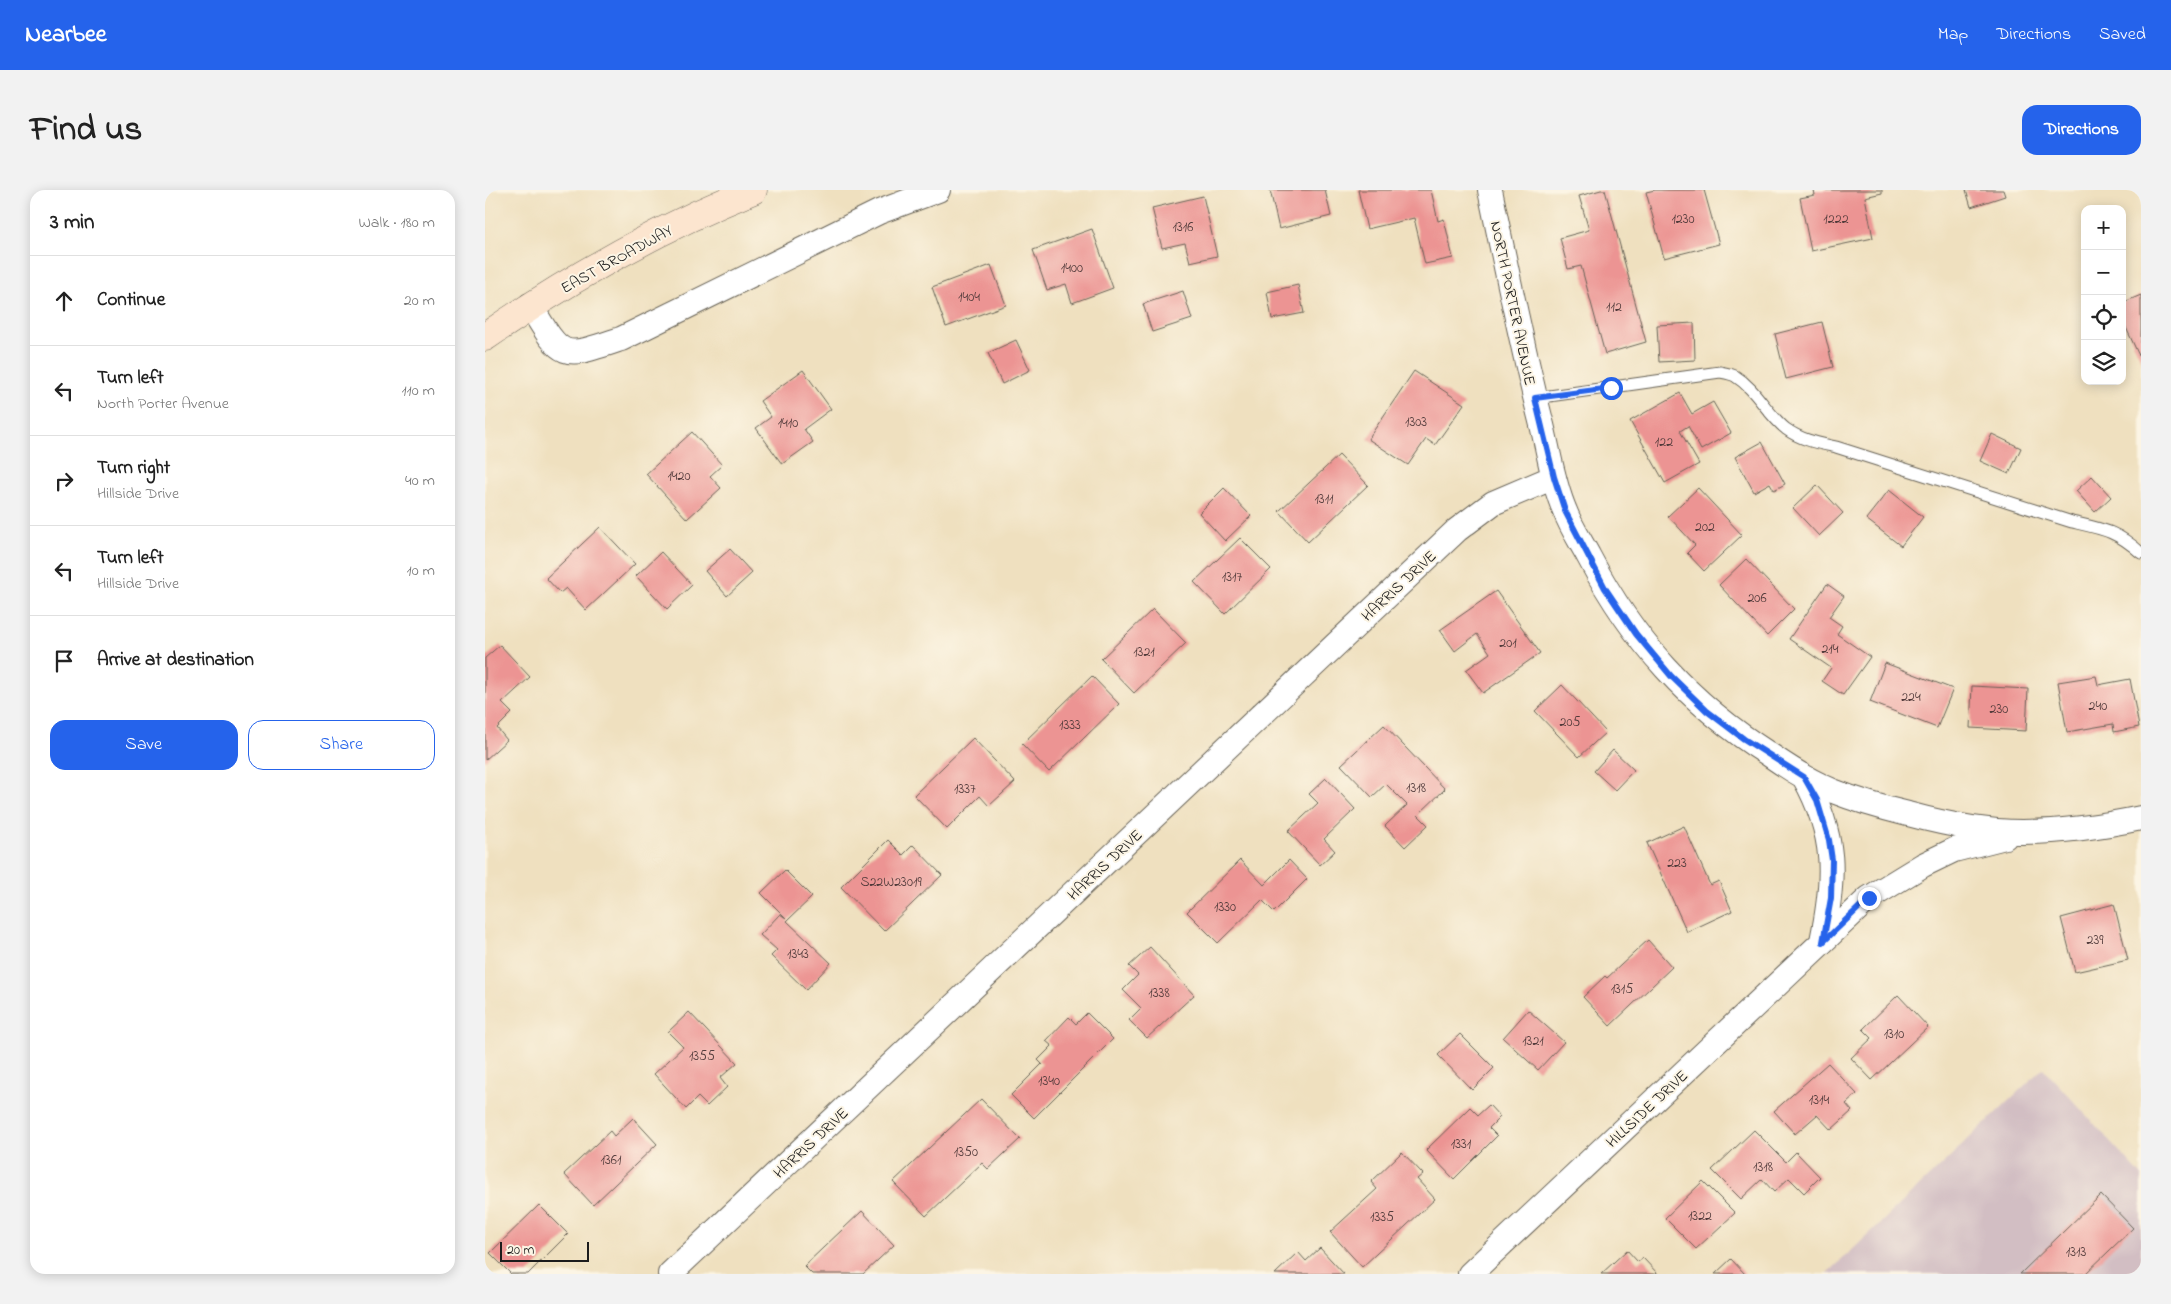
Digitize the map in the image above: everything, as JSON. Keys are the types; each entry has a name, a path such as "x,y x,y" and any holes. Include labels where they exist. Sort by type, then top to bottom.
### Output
{"main road":[{"name":"EAST BROADWAY","path":"485,337 530,306 612,258 719,204 753,190"}],"street":[{"path":"530,306 550,338 559,348 572,353 582,352 621,339 879,212 938,190"},
{"name":"NORTH PORTER AVENUE","path":"1490,190 1535,398 1554,477 1565,511 1605,588 1636,634 1671,676 1707,711 1744,739 1804,777 1834,791 1876,806 1931,821 1986,830 2021,832 2063,830 2141,818"},
{"name":"HARRIS DRIVE","path":"670,1274 1457,530 1493,503 1554,477"},
{"path":"1804,777 1817,800 1829,840 1832,860 1831,898 1823,942"},
{"name":"HILLSIDE DRIVE","path":"1470,1274 1869,898 1954,850 2021,832"}],"lane":[{"path":"1535,398 1720,372 1735,376 1756,395 1786,429 1803,439 1836,447 2072,522 2110,531 2125,538 2141,552"}],"shaded area":[{"path":"2043,1068 2141,1175 2141,1274 1827,1274"}],"building":[{"path":"1270,190 1325,190 1331,216 1279,229"},
{"path":"1358,190 1431,190 1438,221 1444,219 1453,258 1425,264 1414,218 1367,229"},
{"path":"1605,190 1646,342 1605,354 1581,266 1568,269 1560,238 1589,230 1579,196"},
{"path":"1655,190 1704,190 1719,244 1664,258 1646,192"},
{"path":"1814,190 1882,190 1882,193 1865,197 1873,238 1811,251 1800,198 1815,195"},
{"path":"1966,190 2003,190 2005,196 1971,207"},
{"path":"1203,196 1217,256 1190,262 1185,243 1162,248 1152,208"},
{"path":"1092,229 1113,288 1072,303 1066,284 1047,290 1033,250"},
{"path":"991,265 1006,305 946,327 932,287"},
{"path":"1298,285 1304,313 1272,319 1267,292"},
{"path":"1183,291 1192,319 1152,332 1143,304"},
{"path":"2141,295 2141,360 2126,328 2126,301"},
{"path":"1822,322 1833,367 1786,379 1775,334"},
{"path":"1694,323 1695,360 1659,362 1657,325"},
{"path":"1016,340 1030,370 1002,384 988,353"},
{"path":"803,370 831,409 804,429 813,442 782,464 756,428 771,417 760,401"},
{"path":"1414,371 1464,404 1435,445 1426,439 1408,465 1368,439"},
{"path":"1680,393 1692,414 1713,402 1731,433 1701,450 1688,426 1680,431 1699,464 1665,483 1630,421"},
{"path":"692,432 722,465 710,476 721,488 687,519 646,474"},
{"path":"1992,434 2021,448 2009,474 1980,461"},
{"path":"1762,442 1785,484 1774,490 1770,483 1754,492 1735,457"},
{"path":"1339,455 1368,485 1308,542 1279,511"},
{"path":"2092,476 2111,497 2095,512 2076,491"},
{"path":"1817,485 1843,513 1819,536 1793,508"},
{"path":"1224,488 1251,516 1225,541 1199,513"},
{"path":"1698,488 1742,535 1704,571 1687,553 1695,545 1668,516"},
{"path":"1889,490 1923,517 1901,546 1866,519"},
{"path":"600,527 635,564 586,610 566,588 560,593 546,578"},
{"path":"1240,538 1271,569 1225,614 1194,582"},
{"path":"730,549 752,573 727,596 705,571"},
{"path":"661,552 692,585 667,609 636,576"},
{"path":"1746,559 1794,609 1767,636 1719,585"},
{"path":"1827,584 1844,596 1829,617 1842,626 1837,634 1870,657 1843,695 1822,681 1831,668 1789,639"},
{"path":"1496,591 1540,653 1483,693 1466,670 1490,653 1477,634 1455,651 1440,630"},
{"path":"1153,609 1186,643 1134,693 1101,659"},
{"path":"500,645 530,677 502,703 512,713 497,728 507,740 485,760 485,658"},
{"path":"1885,663 1953,689 1937,728 1870,702"},
{"path":"1092,676 1119,704 1049,772 1022,744"},
{"path":"2096,676 2098,685 2130,679 2139,727 2114,732 2113,724 2067,732 2058,682"},
{"path":"1562,685 1606,732 1579,757 1535,711"},
{"path":"1972,686 2028,689 2026,731 1970,728"},
{"path":"1384,725 1445,789 1418,815 1428,825 1405,847 1385,826 1407,805 1386,784 1372,797 1341,765"},
{"path":"973,738 1015,782 989,806 980,796 947,829 914,795"},
{"path":"1613,750 1634,770 1615,790 1594,771"},
{"path":"1326,778 1355,809 1324,839 1335,851 1320,865 1288,831 1318,803 1309,794"},
{"path":"1684,826 1710,885 1719,881 1732,911 1687,932 1647,843"},
{"path":"888,840 903,855 913,845 942,875 884,931 841,887"},
{"path":"1240,860 1264,885 1289,860 1307,879 1274,912 1262,900 1218,943 1187,912"},
{"path":"785,870 812,897 787,921 831,963 806,990 771,956 777,950 760,935 780,914 786,918 761,893"},
{"path":"2114,904 2128,960 2075,972 2061,918"},
{"path":"1648,940 1672,967 1610,1026 1583,997 1605,976 1607,978"},
{"path":"1150,947 1194,995 1147,1038 1129,1020 1141,1008 1123,990 1138,975 1129,966"},
{"path":"1898,995 1928,1027 1872,1080 1851,1058 1872,1038 1863,1029"},
{"path":"1528,1010 1564,1042 1538,1070 1503,1038"},
{"path":"689,1012 737,1063 720,1078 727,1087 707,1106 698,1097 686,1109 654,1074 683,1047 668,1032"},
{"path":"1087,1013 1113,1039 1034,1118 1011,1095 1042,1064 1038,1060 1052,1046 1046,1041 1069,1017 1076,1024"},
{"path":"1460,1034 1494,1068 1472,1090 1438,1055"},
{"path":"1828,1063 1857,1094 1846,1104 1852,1111 1831,1130 1817,1115 1795,1134 1774,1111"},
{"path":"981,1099 1020,1139 988,1169 982,1163 926,1216 893,1182"},
{"path":"1489,1105 1500,1117 1489,1128 1497,1136 1454,1179 1426,1150 1470,1107 1478,1115"},
{"path":"633,1118 657,1144 593,1205 564,1174 610,1131 614,1136"},
{"path":"1754,1130 1786,1162 1796,1152 1820,1177 1804,1193 1789,1178 1774,1192 1762,1179 1741,1199 1712,1170"},
{"path":"1402,1152 1423,1174 1417,1179 1435,1199 1362,1267 1330,1232 1377,1189 1371,1182"},
{"path":"1703,1181 1735,1213 1696,1249 1665,1218"},
{"path":"2101,1195 2133,1228 2085,1274 2020,1274"},
{"path":"539,1205 568,1234 528,1274 511,1274 490,1253"},
{"path":"862,1211 894,1245 863,1274 812,1274 804,1266"},
{"path":"1320,1248 1344,1274 1275,1274 1298,1252 1306,1261"},
{"path":"1627,1250 1638,1262 1643,1258 1658,1274 1601,1274"},
{"path":"1731,1259 1745,1274 1715,1274"}],"route":[{"path":"1611,388 1535,398 1554,477 1565,511 1605,588 1636,634 1671,676 1707,711 1744,739 1804,777 1817,800 1829,840 1832,860 1831,898 1823,942 1869,898"}]}
